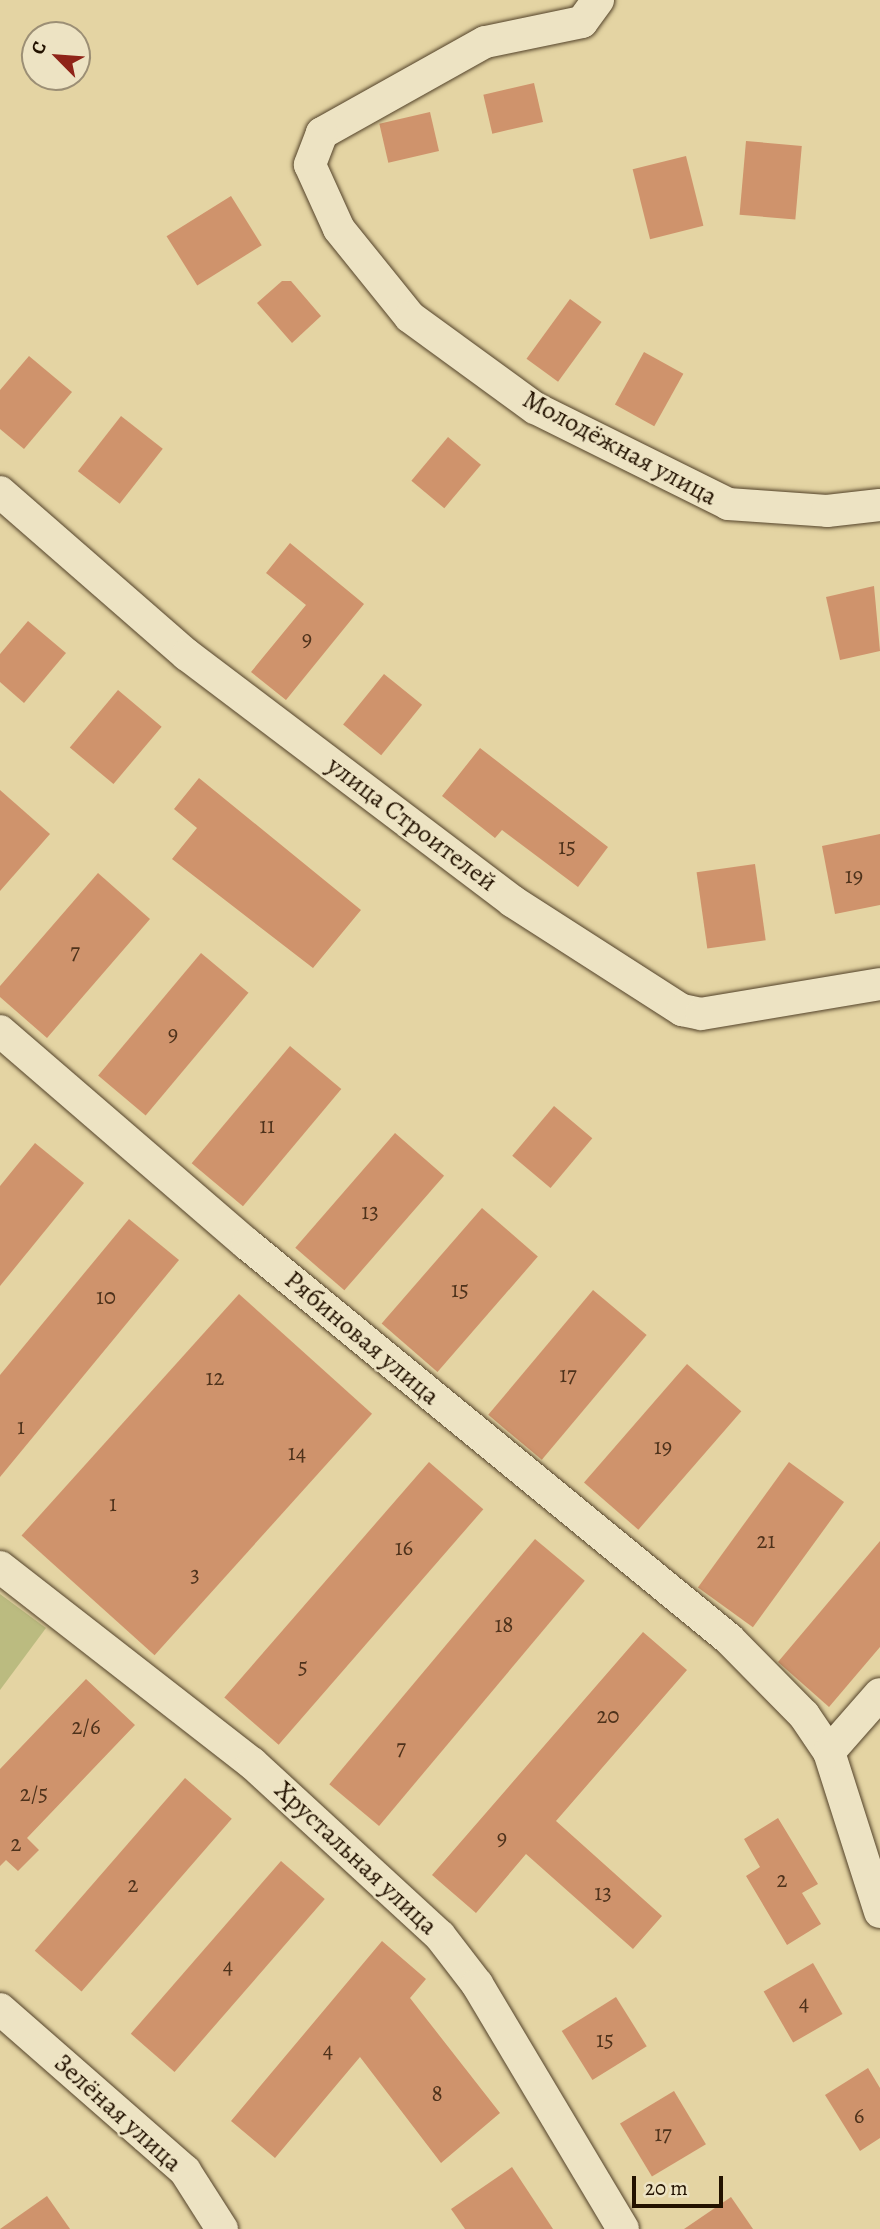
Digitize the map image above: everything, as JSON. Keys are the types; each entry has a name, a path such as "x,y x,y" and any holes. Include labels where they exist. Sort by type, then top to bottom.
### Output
{"street":[{"name":"Молодёжная улица","path":"598,0 582,22 485,42 322,133 310,165 340,229 410,317 535,408 728,504 827,511 880,505"},
{"name":"улица Строителей","path":"0,492 187,656 512,901 682,1010 701,1014 880,984"},
{"name":"Рябиновая улица","path":"0,1031 247,1244 729,1639 804,1715 829,1752 880,1912"},
{"name":"Хрустальная улица","path":"0,1567 252,1763 440,1936 477,1984 624,2229"},
{"path":"829,1752 880,1695"},
{"name":"Зелёная улица","path":"0,2010 186,2171 222,2229"}],"green space":[{"path":"0,1594 46,1628 0,1690"}],"building":[{"path":"534,83 543,122 492,134 483,95"},
{"path":"430,112 439,151 388,163 379,124"},
{"path":"746,141 802,146 795,220 740,215"},
{"path":"686,156 703,226 650,239 633,169"},
{"path":"231,196 262,245 197,285 167,236"},
{"path":"282,281 291,281 321,316 292,343 257,303"},
{"path":"570,299 602,322 558,382 527,359"},
{"path":"644,352 683,374 654,426 615,404"},
{"path":"29,356 72,392 24,449 0,429 0,390"},
{"path":"121,416 163,449 120,504 78,471"},
{"path":"448,437 481,465 444,508 411,481"},
{"path":"290,543 364,604 286,700 251,672 306,605 266,573"},
{"path":"874,586 880,651 840,660 826,597"},
{"path":"28,621 66,653 24,703 0,682 0,654"},
{"path":"384,674 422,705 381,755 343,725"},
{"path":"118,690 162,727 113,784 70,747"},
{"path":"480,748 608,847 578,887 502,830 495,838 442,796"},
{"path":"199,778 361,910 313,968 172,859 197,828 174,809"},
{"path":"0,790 50,834 0,891"},
{"path":"880,834 880,905 835,914 822,846"},
{"path":"755,864 766,940 707,948 697,872"},
{"path":"98,873 150,919 47,1038 0,997 0,986"},
{"path":"201,953 248,993 146,1115 98,1076"},
{"path":"290,1046 341,1089 243,1206 192,1163"},
{"path":"554,1106 592,1138 551,1188 512,1156"},
{"path":"395,1133 444,1176 344,1290 295,1248"},
{"path":"35,1143 84,1183 0,1286 0,1186"},
{"path":"482,1208 538,1257 437,1372 382,1323"},
{"path":"129,1219 179,1260 0,1477 0,1375"},
{"path":"593,1290 647,1335 542,1460 488,1415"},
{"path":"239,1294 372,1414 155,1655 22,1536"},
{"path":"687,1364 741,1411 638,1530 584,1482"},
{"path":"429,1462 483,1509 279,1745 224,1697"},
{"path":"789,1462 844,1502 753,1627 698,1587"},
{"path":"535,1539 585,1581 379,1826 329,1784"},
{"path":"880,1541 880,1647 829,1707 778,1662"},
{"path":"643,1632 687,1670 556,1821 662,1916 633,1949 526,1854 476,1913 432,1875"},
{"path":"86,1679 135,1725 27,1838 39,1850 18,1871 6,1860 0,1866 0,1769"},
{"path":"185,1778 232,1819 82,1992 35,1951"},
{"path":"778,1818 818,1884 802,1893 821,1924 787,1945 746,1876 760,1867 744,1839"},
{"path":"281,1861 325,1899 175,2072 131,2034"},
{"path":"382,1941 426,1979 410,1998 500,2113 441,2163 360,2057 275,2158 231,2121"},
{"path":"813,1963 842,2014 793,2043 764,1992"},
{"path":"616,1997 647,2046 592,2080 562,2031"},
{"path":"868,2068 880,2088 880,2138 860,2151 825,2095"},
{"path":"674,2091 706,2144 652,2177 620,2123"},
{"path":"512,2167 553,2229 465,2229 451,2209"},
{"path":"47,2196 70,2229 0,2229"},
{"path":"731,2197 753,2229 684,2229"}]}
